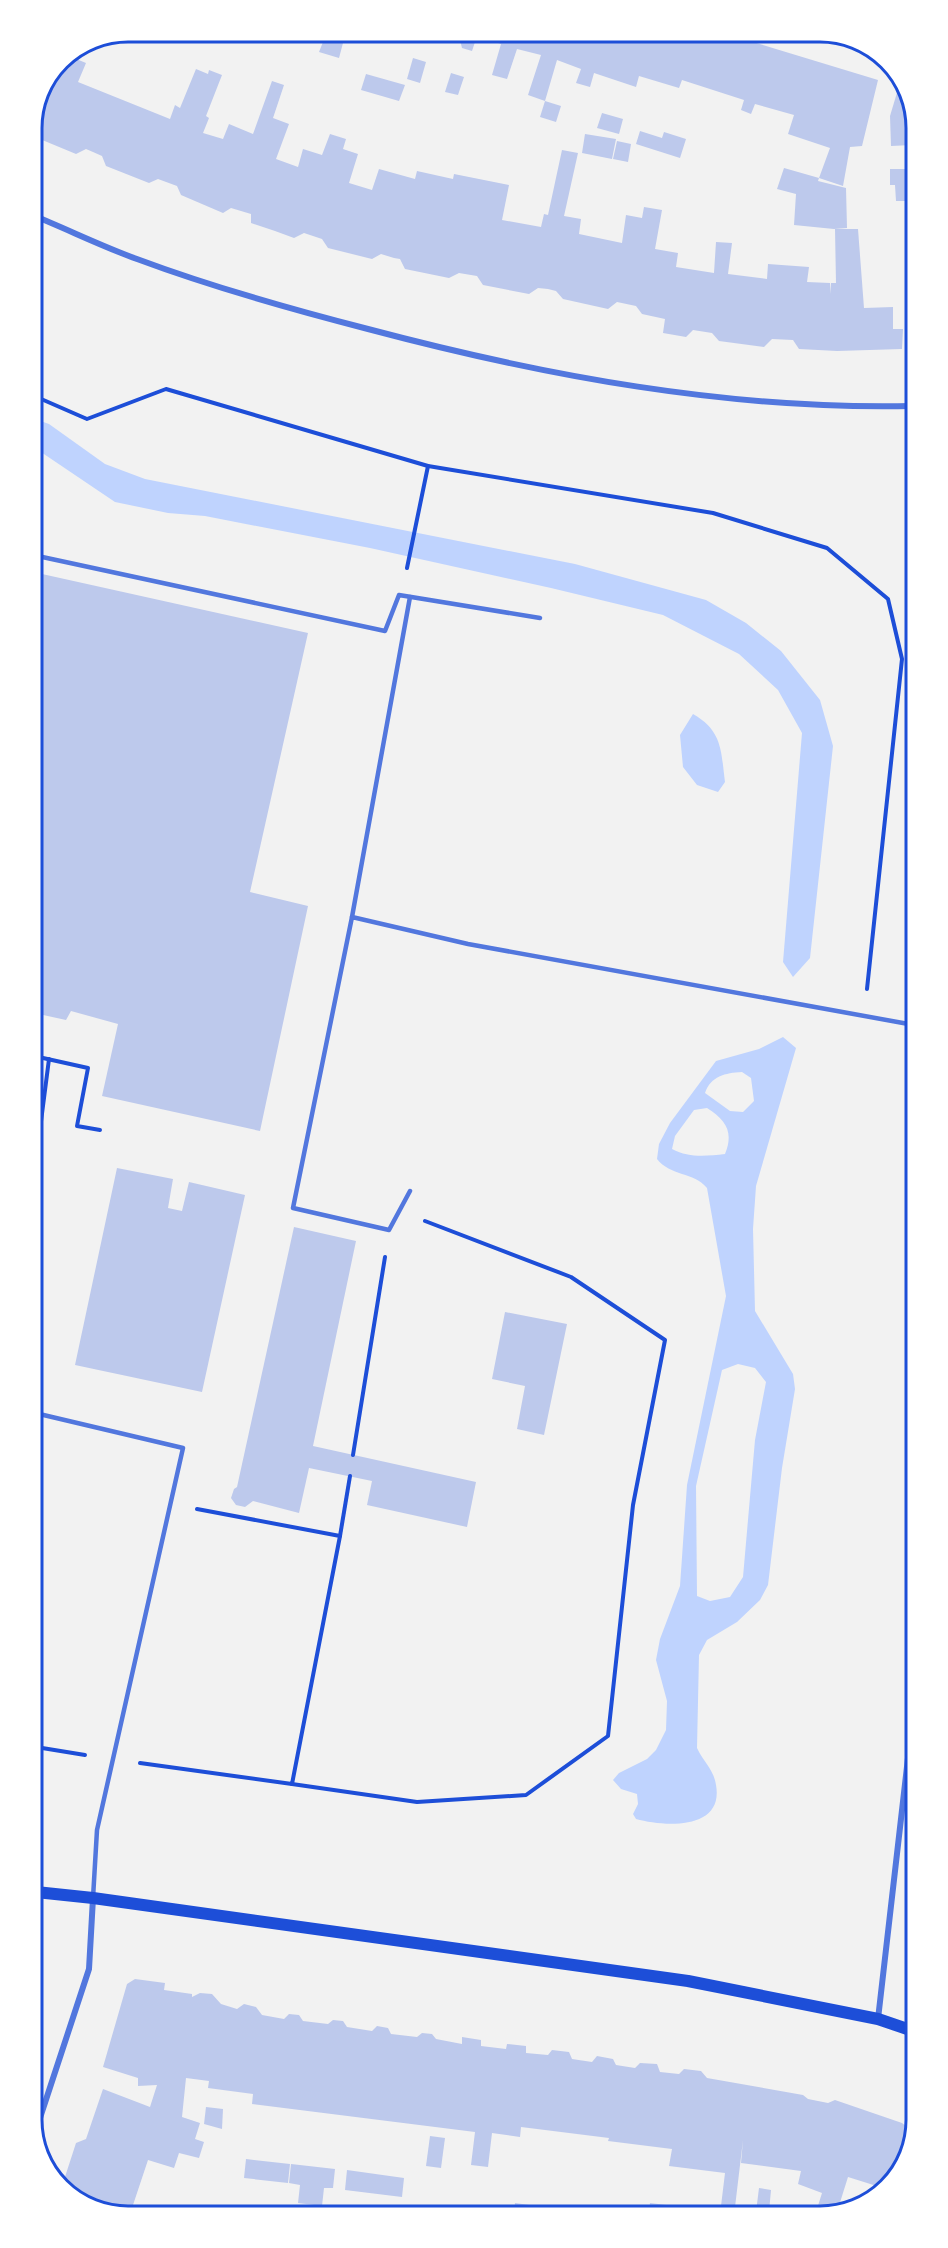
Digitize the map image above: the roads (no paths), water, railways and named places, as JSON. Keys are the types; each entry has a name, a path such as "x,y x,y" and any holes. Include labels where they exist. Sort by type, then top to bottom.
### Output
{"main road":[{"path":"42,1893 688,1981 878,2019 906,2028"}],"street":[{"path":"42,218 148,263 295,310 454,352 594,379 738,399 862,407 906,406"},
{"path":"878,2019 906,1775"},
{"path":"42,2112 89,1969 93,1898"}],"lane":[{"path":"42,557 385,631 399,595 540,618"},
{"path":"410,597 352,917 293,1208 389,1230 410,1191"},
{"path":"352,917 468,944 800,1006 906,1023"},
{"path":"42,1415 183,1448 97,1830 93,1898"}],"water":[{"path":"42,422 49,424 105,464 145,479 575,564 706,600 746,623 781,651 820,700 833,746 810,958 793,977 783,962 802,733 778,690 739,654 663,615 370,548 205,516 168,513 115,502 42,453"},
{"path":"693,714 710,728 719,743 725,782 718,792 697,785 683,767 680,735"},
{"path":"783,1037 796,1048 756,1186 753,1229 755,1311 793,1374 795,1389 782,1468 768,1585 760,1600 737,1622 707,1640 699,1655 697,1748 715,1780 716,1800 711,1810 702,1818 690,1822 676,1824 648,1822 636,1819 633,1814 638,1804 637,1794 621,1789 613,1780 619,1773 647,1759 656,1750 666,1730 667,1701 656,1660 660,1639 680,1586 687,1485 726,1296 707,1188 696,1179 662,1164 657,1159 659,1144 670,1123 716,1061 759,1049","holes":["742,1072 751,1078 754,1101 743,1112 730,1111 705,1093 719,1076","707,1108 723,1122 729,1139 725,1154 691,1155 672,1149 675,1136 694,1110","738,1364 755,1368 766,1382 755,1440 743,1577 730,1597 710,1601 697,1596 696,1486 722,1370"]}]}
